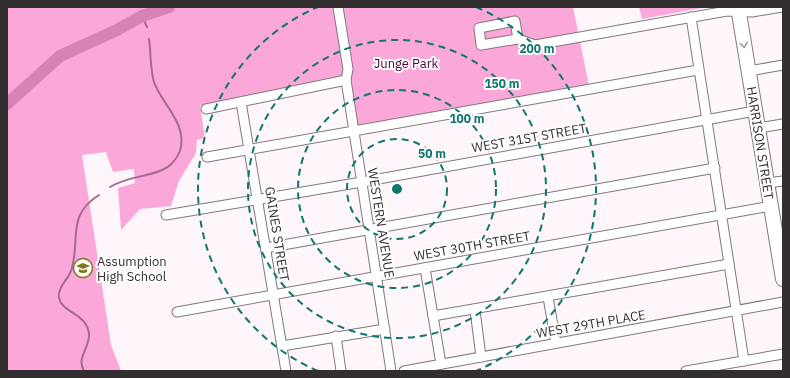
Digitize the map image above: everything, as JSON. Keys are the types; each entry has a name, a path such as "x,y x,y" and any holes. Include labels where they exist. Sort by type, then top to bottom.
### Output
{"highway":[{"name":"HARRISON STREET","path":"739,9 770,206 779,235 783,279"}],"street":[{"name":"WESTERN AVENUE","path":"338,7 348,69 346,80 392,371"},
{"path":"518,39 535,45 573,37 739,9 752,12 782,7"},
{"path":"691,17 744,361"},
{"path":"749,71 783,65"},
{"path":"207,157 698,70"},
{"path":"206,109 346,80"},
{"name":"GAINES STREET","path":"241,102 286,371"},
{"name":"WEST 31ST STREET","path":"166,215 362,182 755,111"},
{"path":"758,128 783,124"},
{"path":"266,248 715,168"},
{"path":"767,183 783,181"},
{"name":"WEST 30TH STREET","path":"177,312 770,206"},
{"path":"433,316 475,310 729,264"},
{"path":"425,268 441,364"},
{"path":"548,297 556,343"},
{"name":"WEST 29TH PLACE","path":"404,371 783,302"},
{"path":"475,310 481,357"},
{"path":"282,346 336,336 385,330"},
{"path":"336,336 341,371"},
{"path":"686,371 783,354"}],"green space":[{"name":"Junge Park","path":"7,7 573,7 589,86 354,131 350,74 200,106 205,138 197,140 196,153 179,181 171,206 140,209 121,230 118,188 135,183 134,169 113,172 106,152 82,155 111,345 121,371 7,371"},
{"path":"639,7 707,7 642,19"}],"waterway":[{"path":"7,104 60,56 117,30 142,16 169,7"},
{"path":"142,16 147,27"},
{"path":"110,187 123,181 165,169 173,162 180,151 182,141 177,123 154,82 149,39"},
{"path":"84,371 82,366 82,357 89,339 87,327 79,317 61,303 59,294 71,272 74,257 76,227 82,210 99,195"}],"place":[{"name":"Assumption High School","path":"83,268"}]}
